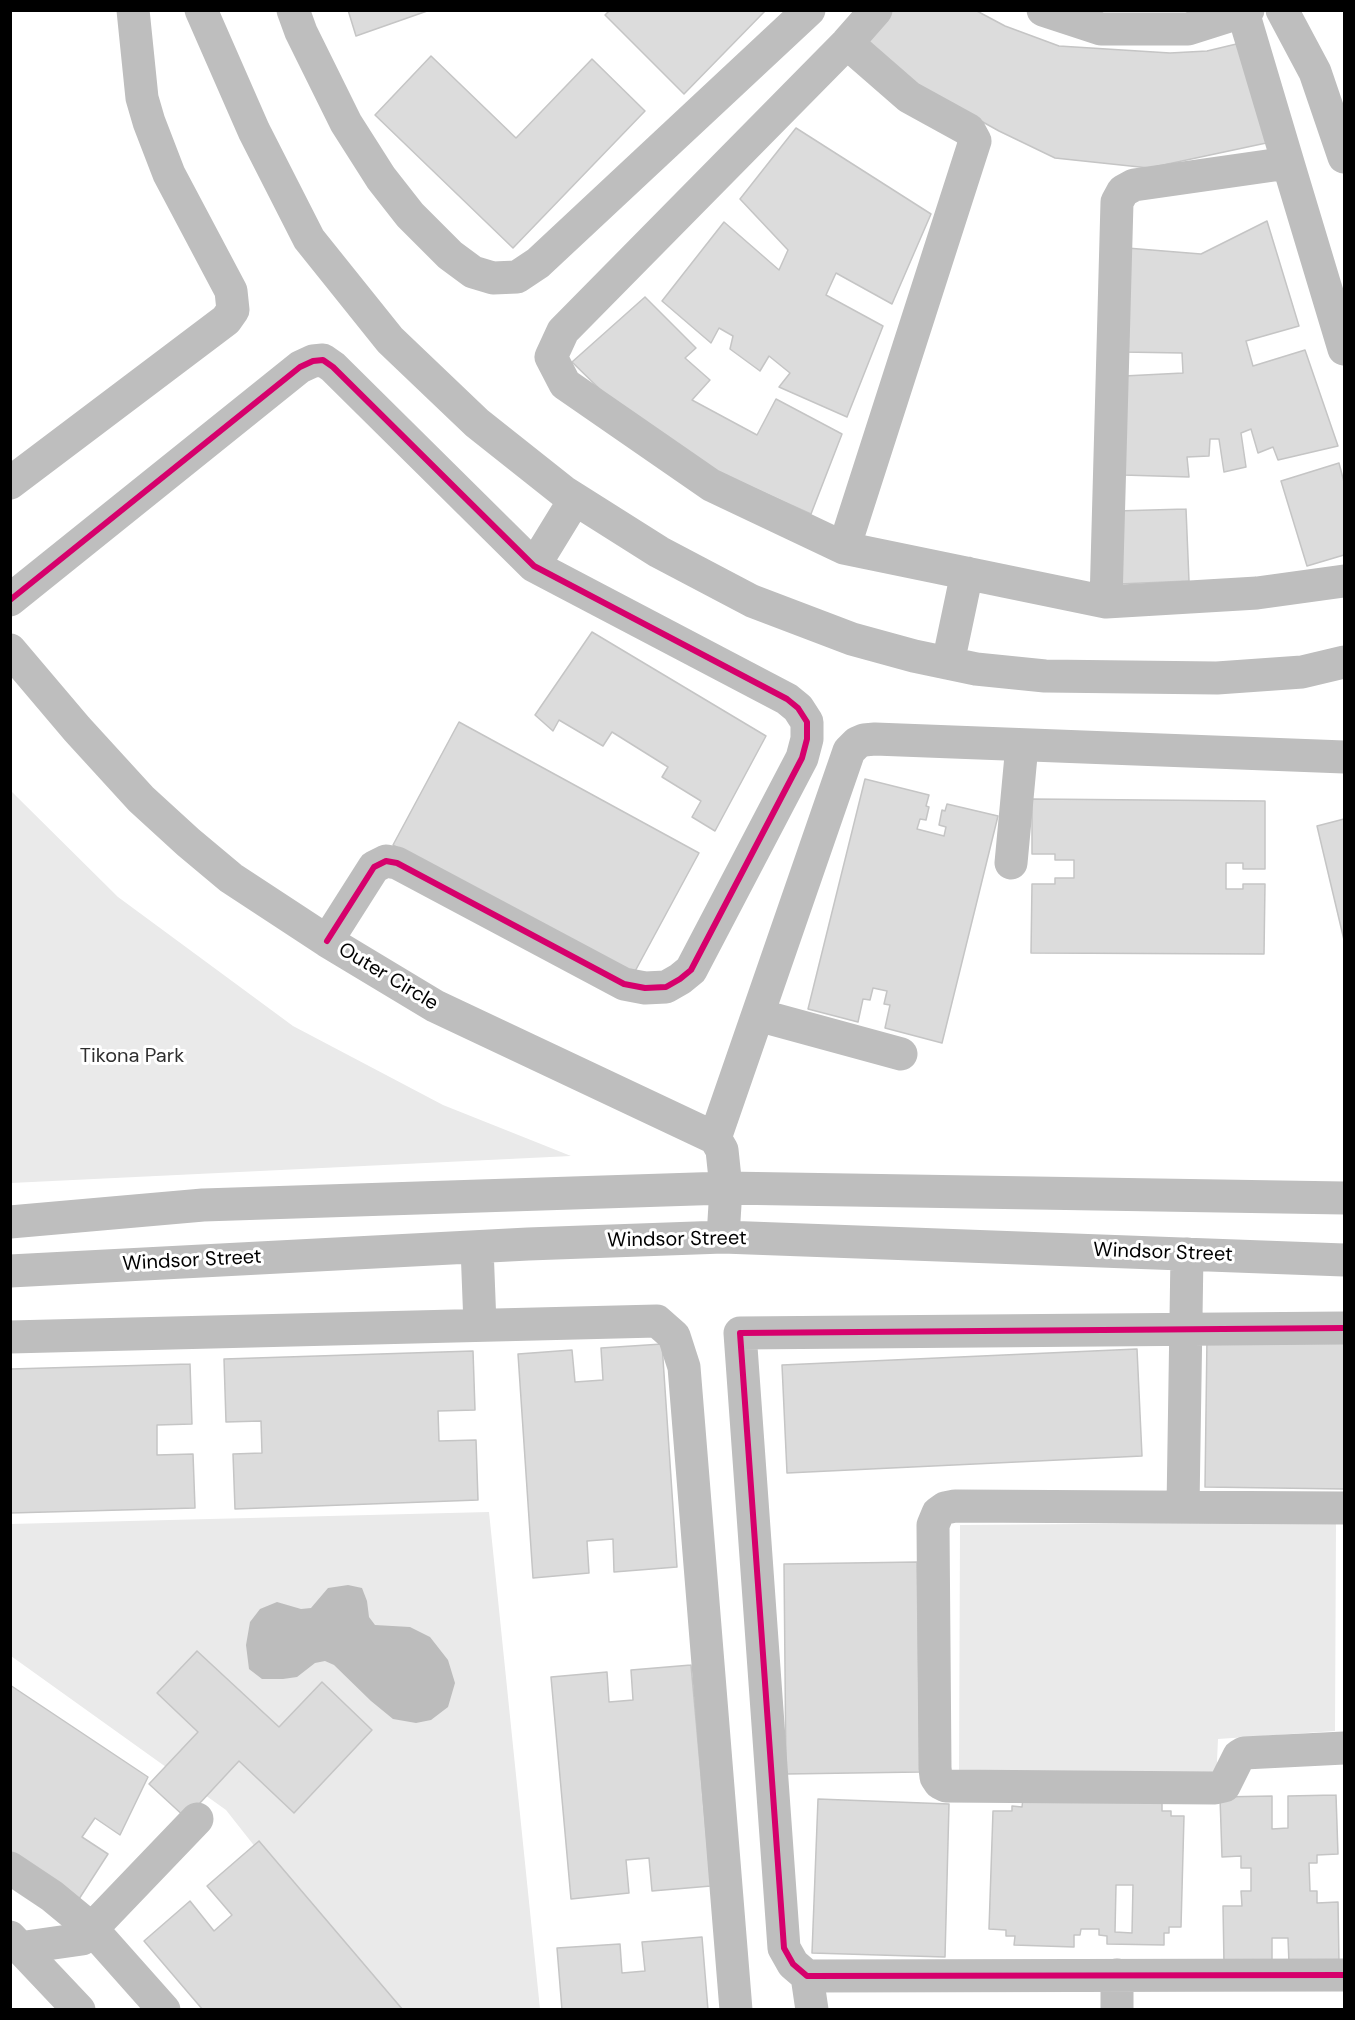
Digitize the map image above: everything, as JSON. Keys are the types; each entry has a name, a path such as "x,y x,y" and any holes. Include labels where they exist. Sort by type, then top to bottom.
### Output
{"street":[{"path":"10,483 226,320 233,310 231,291 169,174 149,122 142,98 133,10"},
{"path":"201,10 254,131 309,239 398,348 477,423 575,499 659,552 752,601 852,639 976,669 1045,676 1217,678 1302,672 1344,662"},
{"path":"293,10 301,32 346,123 381,178 410,215 450,255 473,272 493,278 517,277 538,262 809,10"},
{"path":"876,10 847,43 563,331 551,357 565,384 711,485 844,548 1106,602 1257,593 1344,581"},
{"path":"1043,10 1101,29 1188,29 1246,11 1288,163 1344,349"},
{"path":"1282,10 1315,72 1344,157"},
{"path":"844,548 975,141 969,130 909,97 847,43"},
{"path":"1106,602 1117,202 1123,191 1134,185 1288,163"},
{"path":"10,600 300,367 313,361 323,360 333,367 534,566 787,699 798,708 807,722 807,739 802,758 691,970 666,987 645,988 624,984 407,868 386,861 374,867 327,941"},
{"path":"534,566 575,499"},
{"path":"948,663 968,573"},
{"name":"Outer Circle","path":"10,650 77,729 149,806 231,878 327,941 435,1006 715,1138"},
{"path":"723,1238 726,1188 723,1150 715,1138 849,750 857,743 864,740 875,740 1344,757"},
{"path":"1011,863 1022,745"},
{"path":"758,1015 901,1054"},
{"path":"10,1222 203,1205 726,1188 1344,1198"},
{"name":"Windsor Street","path":"10,1270 477,1246 723,1238 1344,1260"},
{"path":"477,1246 480,1325"},
{"path":"1183,1507 1188,1254"},
{"path":"10,1337 657,1321 674,1336 684,1367 736,2010"},
{"path":"1344,1328 740,1333 784,1948 793,1964 807,1976 1344,1975"},
{"path":"1344,1508 955,1506 945,1508 938,1513 933,1525 935,1768 940,1783 946,1786 1215,1788 1224,1786 1239,1756 1244,1753 1344,1748"},
{"path":"15,1942 82,1939 197,1819"},
{"path":"10,1868 52,1896 92,1929 164,2010"},
{"path":"15,1942 79,2010"},
{"path":"1117,1975 1117,2010"},
{"path":"807,1976 812,2010"}],"green space":[{"name":"Tikona Park","path":"11,791 118,897 293,1026 443,1105 571,1156 11,1183"},
{"path":"489,1512 540,2009 383,2009 226,1810 11,1656 10,1524"},
{"path":"1336,1522 1335,1731 1218,1739 1216,1782 959,1780 960,1525"}],"shaded area":[{"path":"348,1585 362,1588 367,1601 369,1617 375,1625 410,1627 430,1637 448,1660 455,1683 448,1707 431,1720 416,1723 393,1719 334,1665 325,1661 315,1663 297,1677 283,1679 262,1679 249,1669 246,1645 250,1622 260,1609 277,1602 301,1609 311,1608 328,1588"}],"building":[{"path":"348,10 430,10 356,36"},
{"path":"610,10 766,10 684,94 605,15"},
{"path":"888,10 975,10 1005,26 1059,46 1170,53 1207,51 1249,41 1271,142 1149,168 1055,158 999,131 918,86 865,43"},
{"path":"431,56 516,138 592,59 645,111 513,248 375,115"},
{"path":"796,128 931,214 892,304 836,273 826,295 883,326 847,417 779,387 790,373 769,356 760,371 730,349 733,336 719,328 711,343 662,301 724,222 779,270 788,250 740,199"},
{"path":"1267,221 1299,326 1246,341 1253,366 1305,350 1338,446 1278,460 1273,447 1258,453 1251,429 1241,433 1246,467 1224,472 1219,439 1210,439 1209,456 1187,457 1189,477 1123,475 1124,376 1183,373 1182,353 1123,352 1127,248 1201,254"},
{"path":"645,297 696,348 685,358 710,380 692,400 757,435 776,399 842,434 811,514 657,445 572,362"},
{"path":"1339,463 1344,482 1344,555 1307,566 1281,481"},
{"path":"1186,509 1189,581 1119,584 1116,511"},
{"path":"592,632 766,736 715,831 692,817 701,801 662,777 668,767 612,732 603,746 559,720 553,731 535,715"},
{"path":"459,722 699,853 633,975 393,845"},
{"path":"865,779 929,795 926,820 920,819 917,829 944,836 946,827 939,825 942,810 945,811 947,804 998,816 942,1043 885,1028 890,1005 884,1004 887,991 873,988 870,1000 863,999 858,1022 808,1009"},
{"path":"1032,799 1265,801 1265,869 1243,869 1243,863 1226,863 1226,889 1243,889 1243,884 1265,884 1264,954 1031,953 1032,884 1055,884 1055,878 1074,878 1074,860 1055,860 1055,854 1032,854"},
{"path":"1344,819 1344,940 1317,826"},
{"path":"1207,1337 1344,1339 1344,1489 1205,1487"},
{"path":"662,1344 677,1567 614,1572 613,1539 587,1541 589,1573 533,1578 518,1354 572,1350 575,1382 603,1380 601,1348"},
{"path":"1137,1349 1142,1456 787,1473 782,1365"},
{"path":"473,1351 475,1410 438,1411 439,1441 476,1440 478,1500 235,1509 233,1454 262,1453 261,1421 226,1422 224,1359"},
{"path":"190,1364 192,1424 157,1425 157,1455 193,1454 195,1508 10,1513 10,1369"},
{"path":"917,1562 920,1772 786,1774 784,1564"},
{"path":"197,1651 279,1727 322,1682 372,1730 294,1813 239,1761 186,1818 149,1784 198,1732 157,1693"},
{"path":"691,1665 711,1886 652,1891 649,1858 626,1860 629,1893 571,1899 551,1677 607,1672 609,1702 633,1700 631,1670"},
{"path":"10,1685 148,1777 120,1835 95,1818 82,1837 108,1854 79,1899 10,1854"},
{"path":"1336,1795 1338,1854 1317,1855 1317,1863 1309,1863 1310,1891 1317,1891 1317,1903 1338,1902 1339,1963 1289,1964 1288,1938 1272,1938 1272,1964 1224,1965 1223,1906 1242,1906 1241,1891 1251,1891 1251,1868 1241,1868 1241,1856 1222,1857 1220,1797 1272,1796 1272,1829 1288,1828 1288,1796"},
{"path":"1023,1798 1162,1802 1162,1811 1171,1811 1171,1816 1184,1816 1181,1927 1169,1927 1169,1933 1164,1933 1164,1945 1107,1944 1107,1936 1099,1935 1099,1929 1081,1929 1080,1935 1074,1935 1074,1947 1014,1945 1015,1936 1006,1936 1006,1930 989,1929 993,1811 1012,1811 1012,1806 1022,1807"},
{"path":"818,1799 949,1804 945,1957 812,1953"},
{"path":"259,1841 403,2010 203,2010 144,1941 190,1901 214,1931 232,1915 207,1886"},
{"path":"1116,1885 1133,1885 1132,1933 1115,1932"},
{"path":"702,1937 708,2010 562,2010 557,1948 620,1944 622,1973 645,1971 642,1942"}],"cycle path":[{"path":"10,600 300,367 313,361 323,360 333,367 534,566 787,699 798,708 807,722 807,739 802,758 691,970 666,987 645,988 624,984 397,863 386,861 374,867 327,941"},
{"path":"1344,1328 740,1333 784,1948 793,1964 807,1976 1344,1975"}]}
